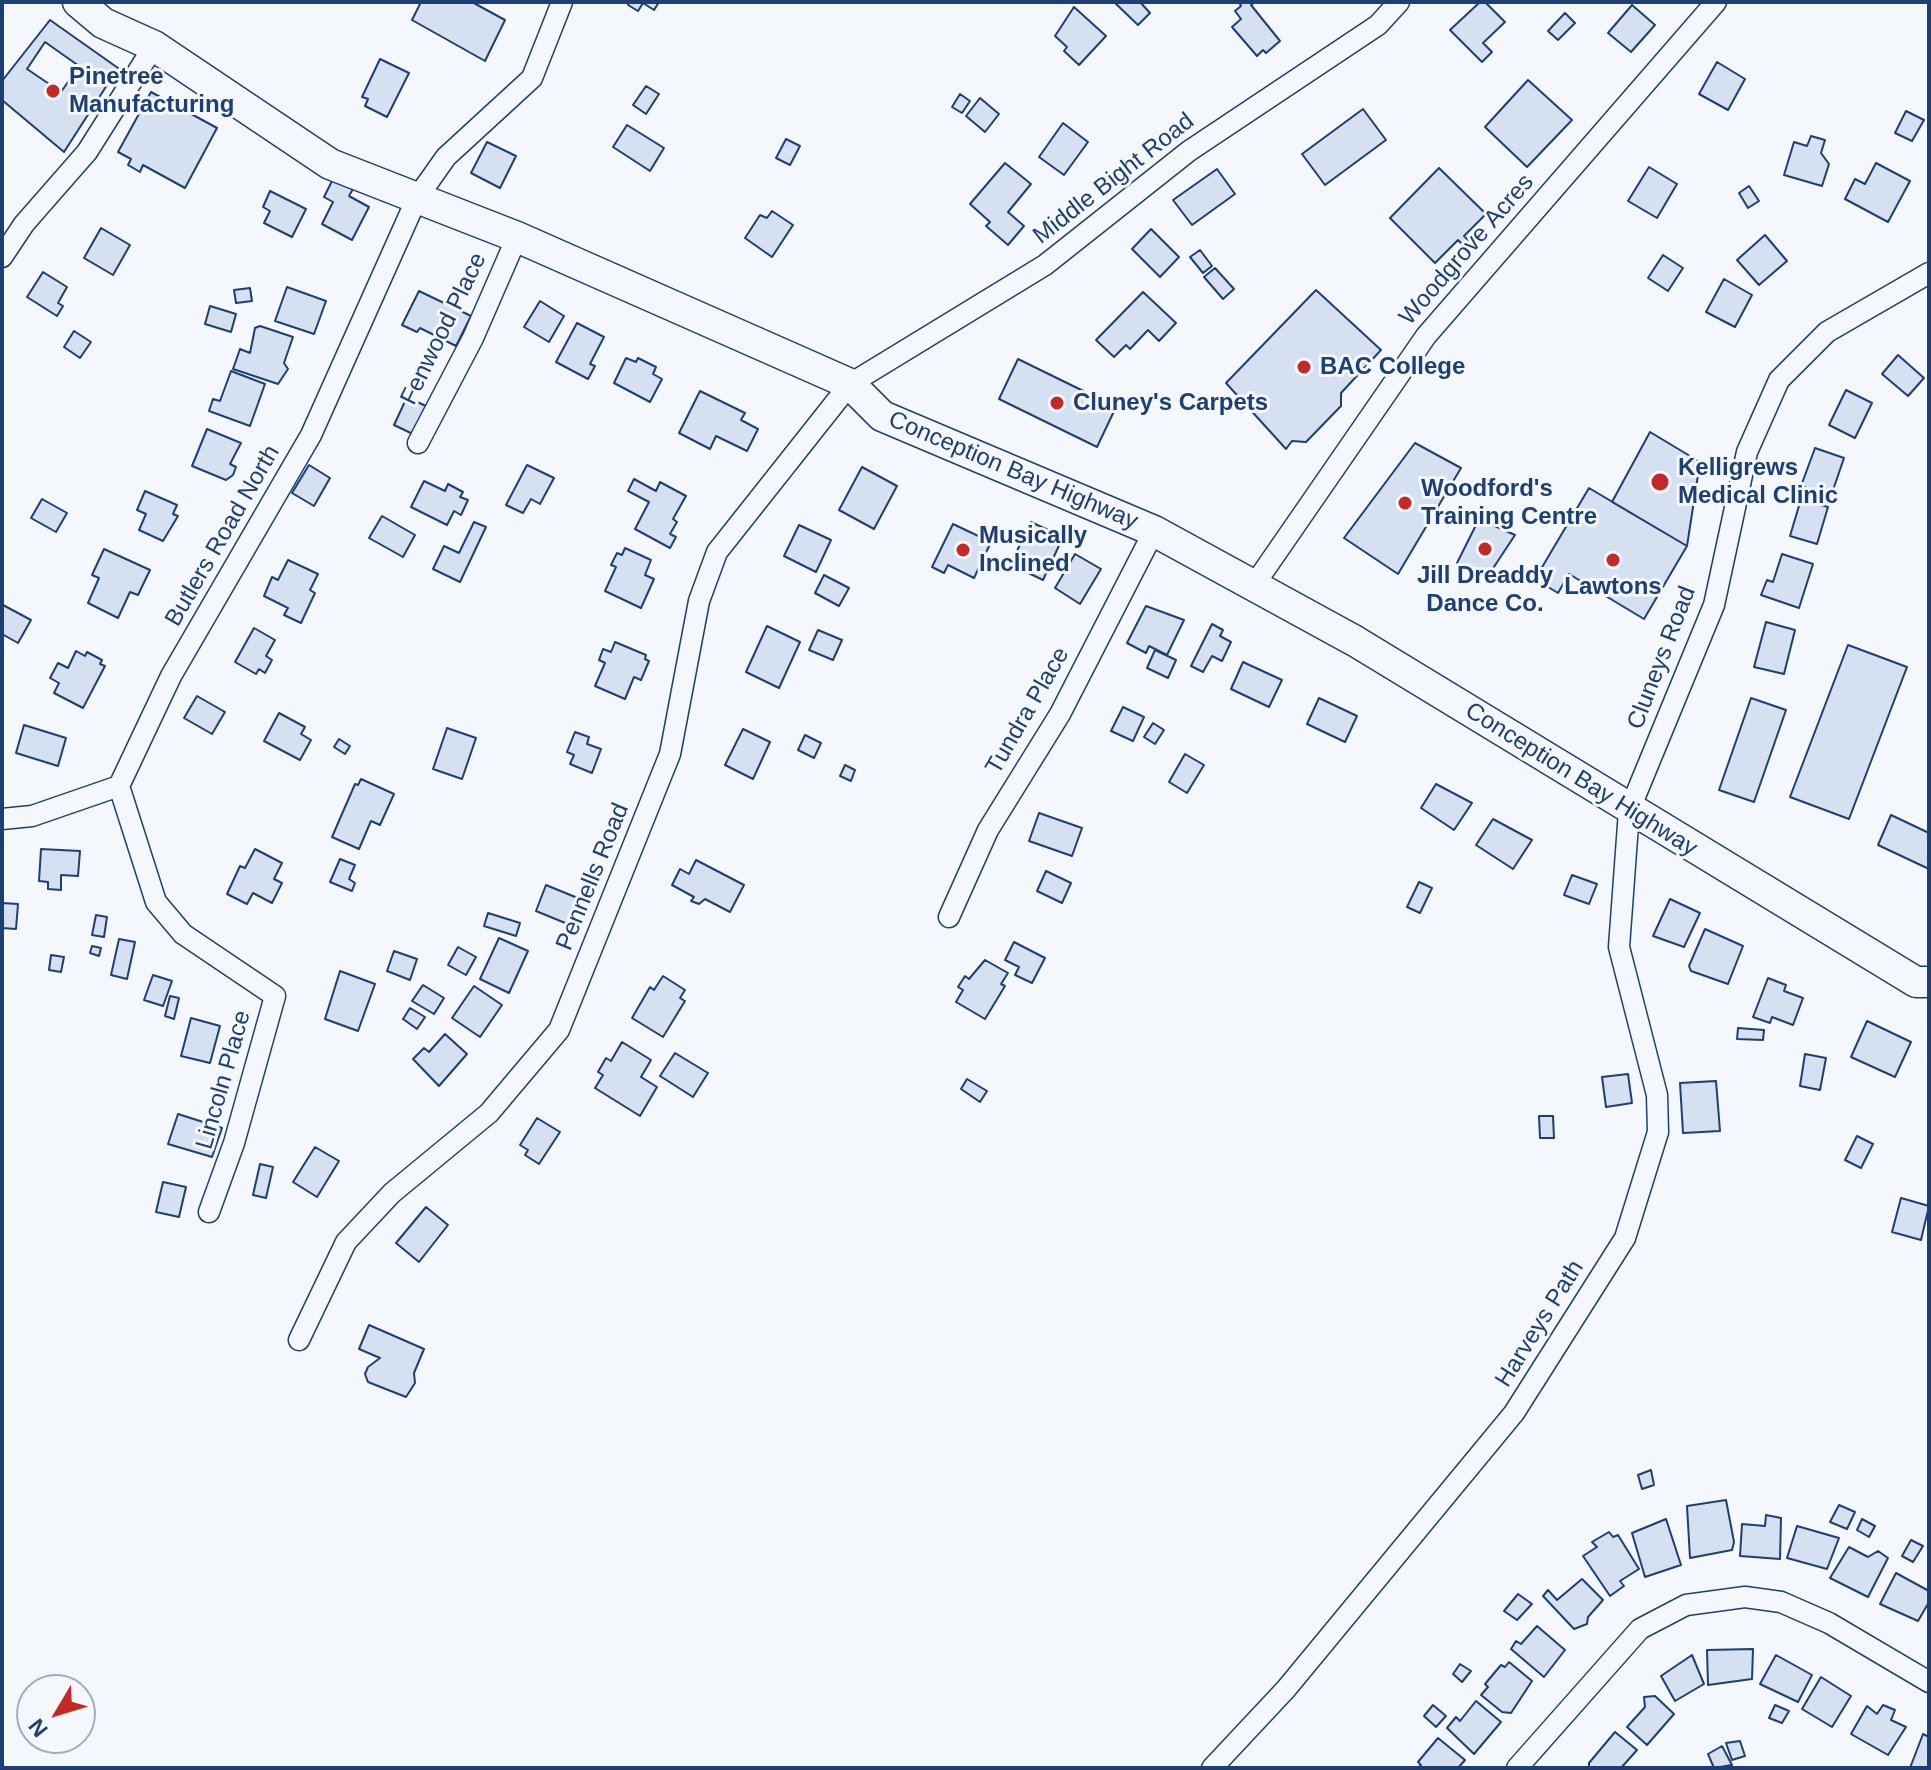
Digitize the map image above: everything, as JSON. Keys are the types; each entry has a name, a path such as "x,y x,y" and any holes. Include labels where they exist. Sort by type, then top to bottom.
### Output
{"main road":[{"name":"Conception Bay Highway","path":"78,2 103,23 154,46 330,164 517,237 850,384 882,416 1154,531 1252,588 1355,641 1629,811 1916,982 1929,982"}],"street":[{"name":"Butlers Road North","path":"119,786 171,676 311,435 417,198 446,157 532,78 562,2"},
{"name":"Middle Bight Road","path":"850,384 1045,265 1189,151 1378,25 1399,2"},
{"name":"Woodgrove Acres","path":"1252,588 1426,336 1716,2"},
{"path":"2,257 24,224 87,152 154,46"},
{"name":"Fenwood Place","path":"418,443 473,338 517,237"},
{"name":"Cluneys Road","path":"1629,811 1714,605 1747,452 1779,380 1827,332 1929,273"},
{"name":"Pennells Road","path":"299,1340 346,1242 392,1193 489,1113 559,1030 670,754 699,601 717,552 850,384"},
{"name":"Tundra Place","path":"949,917 988,830 1060,714 1154,531"},
{"path":"2,819 32,816 119,786"},
{"name":"Lincoln Place","path":"119,786 156,902 183,934 275,996 234,1143 209,1212"},
{"name":"Harveys Path","path":"1212,1768 1286,1689 1514,1413 1625,1238 1658,1132 1657,1095 1619,947 1629,811"},
{"path":"1517,1768 1640,1629 1686,1605 1745,1597 1781,1602 1829,1623 1929,1682"}],"building":[{"path":"421,2 472,2 505,20 485,61 412,20"},
{"path":"630,2 659,2 654,10 643,3 638,11 628,5"},
{"path":"1114,2 1140,2 1150,13 1138,25"},
{"path":"1239,2 1255,2 1251,5 1280,41 1266,53 1263,50 1257,56 1232,27 1241,19 1235,11 1241,6"},
{"path":"1480,2 1485,2 1505,22 1483,43 1492,52 1482,62 1450,30"},
{"path":"1632,5 1655,25 1631,52 1608,33"},
{"path":"1074,7 1106,36 1079,65 1064,51 1067,47 1055,36"},
{"path":"1565,13 1575,23 1558,40 1548,31"},
{"name":"Pinetree Manufacturing","path":"50,20 118,68 64,152 2,100 2,81"},
{"path":"45,42 79,66 61,92 27,69"},
{"path":"380,59 409,73 387,117 365,106 368,99 362,97"},
{"path":"1717,62 1745,79 1728,110 1699,94"},
{"path":"1528,80 1572,120 1527,167 1485,127"},
{"path":"646,86 659,94 646,114 633,105"},
{"path":"151,92 217,128 185,188 143,165 140,172 128,165 131,159 118,152"},
{"path":"960,94 970,101 962,113 952,107"},
{"path":"980,98 999,114 985,132 966,116"},
{"path":"1363,109 1386,140 1325,185 1302,154"},
{"path":"1906,111 1924,120 1912,141 1895,133"},
{"path":"1063,123 1088,142 1064,175 1039,157"},
{"path":"627,125 664,148 650,171 613,147"},
{"path":"1811,136 1825,140 1821,153 1829,164 1822,186 1784,175 1794,142 1807,146"},
{"path":"786,139 800,146 790,165 776,158"},
{"path":"487,142 516,156 500,188 471,173"},
{"path":"1005,163 1031,184 1008,212 1024,226 1008,245 986,226 990,222 970,204"},
{"path":"1876,163 1910,181 1888,222 1845,199 1855,179 1865,184"},
{"path":"1649,167 1677,184 1657,218 1628,201"},
{"path":"1439,168 1486,214 1464,236 1471,243 1466,248 1458,240 1435,263 1390,218"},
{"path":"1217,169 1235,194 1192,225 1173,200"},
{"path":"333,179 353,189 349,196 369,207 352,240 322,224 333,202 324,197"},
{"path":"1749,186 1759,201 1748,208 1739,193"},
{"path":"270,191 306,209 292,237 264,223 270,211 263,207"},
{"path":"772,211 793,225 772,257 745,238 760,215 767,218"},
{"path":"101,228 130,245 113,275 84,258"},
{"path":"1151,229 1179,257 1160,277 1132,249"},
{"path":"1765,235 1787,261 1759,285 1737,260"},
{"path":"1200,250 1212,266 1203,273 1190,257"},
{"path":"1663,255 1683,268 1668,291 1648,278"},
{"path":"1215,268 1234,289 1223,299 1204,277"},
{"path":"43,272 67,287 58,303 63,306 57,316 27,297"},
{"path":"1724,279 1752,295 1735,327 1706,312"},
{"path":"287,287 326,301 314,334 275,321"},
{"path":"250,288 252,301 236,303 234,290"},
{"name":"BAC College","path":"1316,290 1381,350 1341,393 1341,406 1306,442 1292,441 1286,449 1226,383"},
{"path":"419,291 471,316 456,346 420,328 417,332 402,325"},
{"path":"1143,292 1176,323 1159,341 1148,330 1130,349 1126,345 1114,357 1096,340"},
{"path":"540,301 564,316 549,342 524,327"},
{"path":"210,306 236,314 231,332 205,324"},
{"path":"577,323 604,337 590,364 595,366 588,379 556,362"},
{"path":"260,326 293,337 284,363 288,369 278,384 233,369 240,349 250,353 255,328"},
{"path":"74,331 91,342 80,358 64,347"},
{"path":"1898,355 1924,378 1908,396 1882,374"},
{"path":"626,358 636,362 638,358 656,367 653,374 662,379 650,402 614,383"},
{"name":"Cluney's Carpets","path":"1018,359 1116,407 1097,447 999,399"},
{"path":"231,371 265,384 250,426 209,411 213,399 220,401"},
{"path":"1846,390 1872,403 1855,438 1829,425"},
{"path":"700,391 745,413 741,420 758,429 747,451 716,436 710,449 679,433"},
{"path":"407,397 430,408 417,436 394,425"},
{"path":"207,429 241,443 230,464 236,467 233,475 226,480 192,466"},
{"name":"Kelligrews Medical Clinic","path":"1650,432 1700,462 1687,546 1612,502"},
{"name":"Woodford's Training Centre","path":"1415,443 1461,468 1398,574 1344,538"},
{"path":"1815,448 1844,458 1831,496 1801,486"},
{"path":"309,465 330,478 314,506 292,493"},
{"path":"527,465 554,478 540,504 531,499 523,513 506,505"},
{"path":"862,467 897,486 874,529 839,510"},
{"path":"634,479 656,491 660,482 686,496 673,519 677,522 670,534 676,537 670,548 635,529 649,502 628,491"},
{"path":"424,481 445,491 448,484 463,492 460,497 468,500 461,515 454,511 447,525 411,507"},
{"name":"Lawtons","path":"1589,488 1687,546 1644,619 1569,574 1558,593 1535,579"},
{"path":"145,491 177,505 173,514 178,516 163,541 139,530 146,514 137,510"},
{"path":"42,499 67,513 56,532 31,518"},
{"path":"1801,499 1828,507 1817,544 1790,536"},
{"path":"382,516 415,535 403,557 369,538"},
{"name":"Jill Dreaddy Dance Co.","path":"1479,519 1515,535 1486,579 1457,563"},
{"path":"474,522 486,527 460,582 433,569 444,546 459,553"},
{"path":"1031,522 1063,537 1043,580 1016,567 1021,557 1015,555"},
{"name":"Musically Inclined","path":"953,524 991,542 974,578 948,565 944,573 932,567"},
{"path":"799,525 831,540 816,572 784,556"},
{"path":"625,548 651,560 645,575 654,579 641,608 605,591 616,567 611,565 617,553 622,555"},
{"path":"104,549 150,570 138,595 130,592 118,618 88,603 99,578 92,575"},
{"path":"1075,554 1101,569 1080,604 1055,588"},
{"path":"1782,554 1813,564 1799,608 1761,595 1767,580 1773,582"},
{"path":"288,560 318,574 310,590 315,593 301,623 284,615 288,608 264,596 272,577 278,580"},
{"path":"824,575 849,588 839,606 815,593"},
{"path":"3,605 31,620 18,643 2,634"},
{"path":"1146,606 1184,620 1167,655 1149,646 1146,653 1127,643"},
{"path":"1766,622 1795,630 1784,674 1754,667"},
{"path":"1212,624 1223,630 1220,636 1231,642 1222,661 1212,656 1203,672 1191,666"},
{"path":"767,626 800,642 779,688 746,672"},
{"path":"254,628 275,640 266,656 272,660 265,673 259,669 256,674 235,662"},
{"path":"818,630 842,640 833,660 809,650"},
{"path":"615,642 646,655 645,659 649,661 641,680 634,677 625,699 595,686 605,663 599,660 603,649 611,652"},
{"path":"1848,645 1907,667 1849,819 1790,797"},
{"path":"1155,650 1176,660 1168,678 1147,668"},
{"path":"76,651 85,656 87,652 102,660 100,664 105,666 83,708 54,693 59,683 50,678 58,663 68,668"},
{"path":"1243,662 1282,680 1269,707 1231,689"},
{"path":"197,696 225,712 212,734 184,718"},
{"path":"1319,698 1357,716 1345,742 1307,724"},
{"path":"1751,698 1786,710 1754,802 1719,790"},
{"path":"1123,707 1144,717 1133,741 1111,731"},
{"path":"279,713 305,727 301,734 311,740 300,760 264,741"},
{"path":"1153,723 1164,730 1155,744 1144,737"},
{"path":"24,725 66,738 58,766 16,753"},
{"path":"447,728 476,738 462,779 433,769"},
{"path":"743,729 770,742 753,779 725,765"},
{"path":"575,732 589,737 587,744 601,749 592,773 570,764 574,755 567,752"},
{"path":"805,735 821,743 814,758 798,750"},
{"path":"339,739 350,746 345,754 334,747"},
{"path":"1185,754 1204,765 1187,793 1169,782"},
{"path":"845,765 855,770 851,781 840,776"},
{"path":"361,779 394,794 380,825 371,821 359,849 332,837 355,784 358,785"},
{"path":"1436,784 1472,803 1454,830 1421,808"},
{"path":"1039,813 1082,828 1072,856 1029,841"},
{"path":"1891,815 1929,833 1929,869 1878,845"},
{"path":"1493,819 1532,840 1513,869 1476,845"},
{"path":"41,849 80,851 78,876 61,875 61,890 48,889 48,882 39,881"},
{"path":"255,849 282,863 274,879 282,883 272,903 253,893 247,904 227,894 240,866 245,868"},
{"path":"340,859 355,865 349,879 355,883 352,891 330,882"},
{"path":"696,860 744,885 730,912 705,899 699,904 691,901 694,897 672,885 680,869 689,874"},
{"path":"1046,871 1071,883 1062,903 1037,891"},
{"path":"1572,875 1597,884 1589,904 1564,895"},
{"path":"1419,882 1432,888 1420,913 1407,907"},
{"path":"546,885 585,901 575,927 536,911"},
{"path":"1670,899 1700,913 1684,947 1653,936"},
{"path":"2,903 18,904 16,929 2,928"},
{"path":"488,913 520,923 516,936 484,926"},
{"path":"96,915 107,917 104,937 92,935"},
{"path":"1705,929 1743,946 1728,984 1691,971 1689,966"},
{"path":"499,938 528,951 509,993 480,979"},
{"path":"119,939 135,942 127,979 111,975"},
{"path":"1014,942 1045,958 1032,983 1015,975 1019,967 1005,960"},
{"path":"92,946 101,948 99,956 90,953"},
{"path":"458,947 476,957 466,975 448,965"},
{"path":"394,951 417,959 410,980 387,971"},
{"path":"51,955 64,957 61,972 49,970"},
{"path":"985,960 1008,973 1001,984 1005,986 985,1019 956,1002 963,990 958,987 965,976 969,979"},
{"path":"340,971 375,984 358,1031 325,1019"},
{"path":"153,975 172,981 163,1006 144,1000"},
{"path":"663,976 685,990 680,998 685,1001 663,1037 632,1018 650,987 654,990"},
{"path":"1768,978 1786,985 1784,991 1803,998 1793,1025 1772,1017 1770,1023 1753,1017"},
{"path":"423,985 444,998 434,1014 412,1001"},
{"path":"474,986 502,1005 480,1037 452,1018"},
{"path":"170,996 179,998 174,1019 165,1016"},
{"path":"410,1008 425,1017 417,1029 403,1019"},
{"path":"191,1018 220,1026 210,1063 181,1056"},
{"path":"1867,1021 1911,1042 1895,1077 1851,1057"},
{"path":"1738,1028 1764,1030 1763,1040 1737,1039"},
{"path":"445,1034 467,1054 439,1086 413,1059 424,1048 429,1052"},
{"path":"622,1042 651,1060 641,1077 657,1087 640,1116 595,1088 603,1075 598,1072 606,1058 611,1061"},
{"path":"675,1053 708,1073 693,1097 660,1076"},
{"path":"1805,1054 1826,1058 1820,1090 1800,1086"},
{"path":"1628,1074 1632,1103 1606,1107 1602,1077"},
{"path":"967,1079 987,1091 980,1102 961,1089"},
{"path":"1716,1081 1720,1131 1683,1133 1680,1083"},
{"path":"178,1114 222,1128 212,1157 168,1144"},
{"path":"1539,1116 1553,1116 1554,1138 1540,1138"},
{"path":"537,1118 560,1132 539,1164 525,1155 528,1150 520,1145"},
{"path":"1857,1136 1873,1144 1861,1168 1845,1160"},
{"path":"315,1147 339,1161 317,1197 293,1182"},
{"path":"260,1164 273,1167 266,1198 253,1195"},
{"path":"163,1182 186,1187 179,1217 156,1212"},
{"path":"1901,1198 1929,1206 1921,1240 1892,1232"},
{"path":"426,1207 448,1225 419,1262 396,1243"},
{"path":"369,1325 424,1349 414,1373 415,1383 406,1397 368,1382 365,1374 368,1367 380,1358 359,1349"},
{"path":"1651,1470 1654,1485 1642,1489 1638,1475"},
{"path":"1726,1500 1734,1542 1732,1550 1690,1558 1687,1506"},
{"path":"1839,1505 1855,1512 1847,1529 1830,1522"},
{"path":"1766,1515 1781,1518 1780,1559 1740,1556 1742,1524 1765,1526"},
{"path":"1666,1519 1681,1565 1645,1577 1632,1533"},
{"path":"1862,1519 1875,1526 1869,1537 1857,1530"},
{"path":"1797,1526 1839,1538 1827,1569 1787,1558"},
{"path":"1609,1532 1613,1537 1618,1535 1639,1569 1620,1581 1624,1586 1610,1596 1583,1556 1597,1547 1592,1542"},
{"path":"1911,1540 1923,1546 1913,1562 1902,1556"},
{"path":"1849,1547 1868,1557 1878,1551 1888,1558 1868,1597 1830,1578"},
{"path":"1896,1573 1929,1591 1929,1602 1918,1621 1880,1604"},
{"path":"1582,1579 1603,1600 1588,1617 1587,1624 1574,1629 1543,1596 1548,1590 1557,1600"},
{"path":"1518,1594 1532,1604 1517,1620 1504,1611"},
{"path":"1537,1626 1565,1650 1544,1677 1511,1649 1516,1641 1521,1644"},
{"path":"1753,1649 1752,1679 1708,1685 1707,1650"},
{"path":"1692,1655 1704,1684 1675,1701 1661,1676"},
{"path":"1776,1655 1812,1675 1798,1702 1760,1684"},
{"path":"1509,1662 1532,1681 1511,1713 1502,1712 1481,1695 1488,1687 1485,1684 1501,1665 1505,1667"},
{"path":"1460,1664 1471,1671 1462,1682 1453,1674"},
{"path":"1821,1677 1851,1696 1832,1727 1802,1709"},
{"path":"1655,1696 1674,1714 1647,1745 1627,1727 1645,1707 1644,1697"},
{"path":"1476,1701 1501,1722 1474,1754 1447,1728 1456,1717 1460,1721"},
{"path":"1433,1705 1446,1716 1436,1727 1424,1716"},
{"path":"1775,1705 1789,1711 1782,1723 1769,1718"},
{"path":"1883,1705 1895,1710 1891,1720 1906,1727 1888,1755 1851,1734 1867,1706 1877,1714"},
{"path":"1615,1732 1637,1750 1621,1768 1589,1768 1589,1763"},
{"path":"1923,1734 1929,1737 1929,1768 1910,1768"},
{"path":"1438,1738 1465,1760 1458,1768 1418,1768 1421,1765 1418,1762"},
{"path":"1740,1741 1745,1756 1732,1760 1726,1743"},
{"path":"1722,1746 1732,1765 1714,1768 1708,1754"}],"place":[{"name":"Pinetree Manufacturing","path":"53,91"},
{"name":"BAC College","path":"1304,367"},
{"name":"Cluney's Carpets","path":"1057,403"},
{"name":"Kelligrews Medical Clinic","path":"1660,482"},
{"name":"Woodford's Training Centre","path":"1405,503"},
{"name":"Jill Dreaddy Dance Co.","path":"1485,549"},
{"name":"Musically Inclined","path":"963,550"},
{"name":"Lawtons","path":"1613,560"}]}
